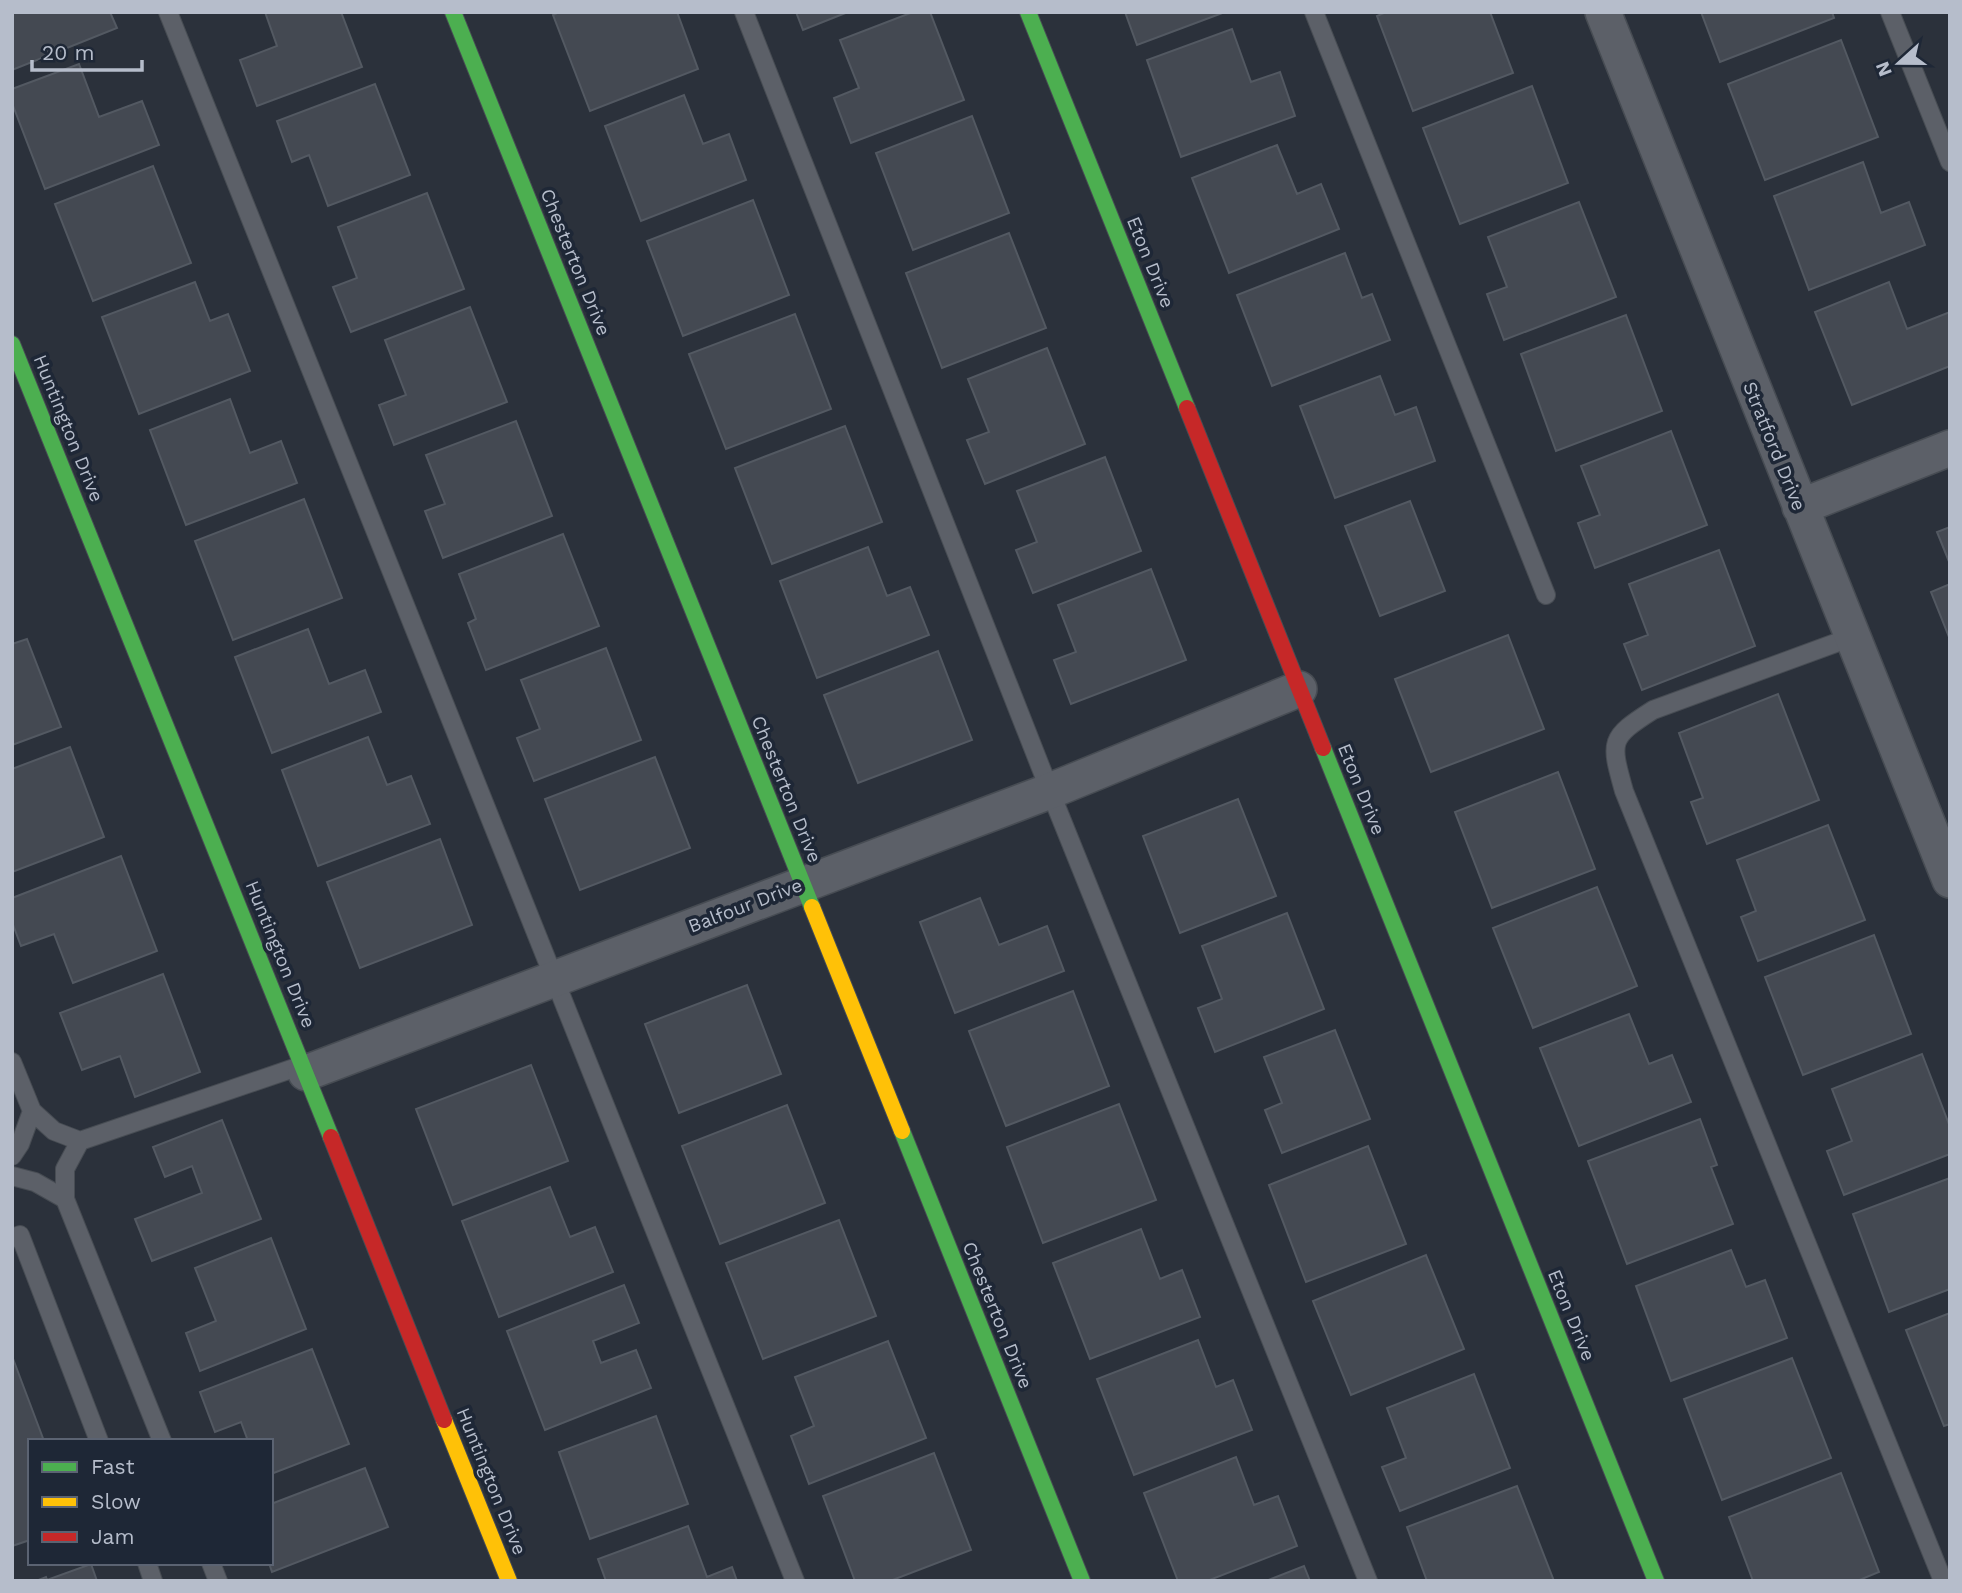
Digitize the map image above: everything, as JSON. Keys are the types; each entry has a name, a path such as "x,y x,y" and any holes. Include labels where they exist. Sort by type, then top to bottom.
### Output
{"street":[{"name":"Chesterton Drive","path":"453,12 1082,1581"},
{"name":"Eton Drive","path":"1028,12 1656,1581"},
{"name":"Stratford Drive","path":"1603,12 1950,880"},
{"name":"Huntington Drive","path":"12,344 509,1581"},
{"path":"1800,507 1950,448"},
{"name":"Balfour Drive","path":"305,1069 1050,791 1299,689"}],"lane":[{"path":"168,12 795,1581"},
{"path":"744,12 1050,791 1368,1581"},
{"path":"1314,12 1546,595"},
{"path":"1890,12 1950,162"},
{"path":"1852,637 1653,710 1624,729 1617,740 1615,760 1624,791 1943,1581"},
{"path":"12,1062 32,1111 54,1131 80,1141 305,1069"},
{"path":"12,1156 20,1144 32,1111"},
{"path":"80,1141 65,1169 65,1199 161,1439"},
{"path":"12,1176 35,1182 65,1199"},
{"path":"12,1238 20,1235 98,1439"}],"building":[{"path":"12,12 110,12 117,28 12,70"},
{"path":"265,12 341,12 362,67 257,106 240,60 277,46"},
{"path":"559,12 677,12 698,69 590,111 553,15"},
{"path":"796,12 848,12 803,30"},
{"path":"913,12 930,12 964,100 851,143 834,98 859,88 840,40"},
{"path":"1125,12 1225,12 1137,45"},
{"path":"1386,12 1490,12 1513,73 1413,111 1377,16"},
{"path":"1701,12 1832,12 1834,18 1720,62"},
{"path":"1232,29 1251,82 1280,72 1295,116 1181,157 1147,60"},
{"path":"1841,40 1878,137 1765,180 1728,84"},
{"path":"79,64 99,117 142,101 159,145 45,189 12,103 12,89"},
{"path":"375,84 410,175 328,206 309,155 292,162 277,121"},
{"path":"1532,86 1568,183 1460,224 1423,128"},
{"path":"684,95 703,144 729,134 746,180 641,221 605,126"},
{"path":"972,116 1009,213 913,250 876,153"},
{"path":"1277,145 1297,194 1321,184 1339,229 1229,273 1192,178"},
{"path":"1863,162 1881,213 1909,202 1925,245 1809,290 1774,196"},
{"path":"153,166 191,263 93,301 55,204"},
{"path":"427,193 464,289 351,332 333,287 357,278 338,227"},
{"path":"753,200 789,295 683,336 647,241"},
{"path":"1579,202 1616,297 1504,340 1487,294 1507,287 1488,237"},
{"path":"1009,233 1046,328 942,368 906,273"},
{"path":"1345,253 1362,298 1372,294 1390,340 1272,386 1237,295"},
{"path":"195,282 210,321 228,314 250,371 139,414 102,317"},
{"path":"1889,282 1907,329 1950,312 1950,366 1852,405 1815,312"},
{"path":"470,307 507,402 394,445 379,405 406,395 385,340"},
{"path":"795,314 831,409 726,449 689,354"},
{"path":"1626,315 1662,411 1556,451 1521,354"},
{"path":"1047,348 1085,444 985,484 967,440 989,432 968,379"},
{"path":"1380,376 1395,415 1416,407 1435,461 1335,498 1300,406"},
{"path":"230,399 250,453 281,441 297,483 186,525 150,430"},
{"path":"516,421 552,516 443,558 425,511 445,504 426,455"},
{"path":"845,426 882,522 772,564 735,468"},
{"path":"1671,431 1707,525 1595,568 1578,523 1600,515 1581,466"},
{"path":"1105,457 1141,551 1033,593 1016,550 1037,542 1017,491"},
{"path":"304,499 342,598 233,640 195,541"},
{"path":"1410,501 1445,591 1380,616 1345,526"},
{"path":"1950,527 1950,564 1937,532"},
{"path":"563,534 599,626 486,670 468,623 476,619 459,574"},
{"path":"868,547 887,596 910,587 929,635 817,678 780,581"},
{"path":"1719,550 1755,646 1642,690 1624,644 1648,635 1629,584"},
{"path":"1151,569 1186,660 1071,704 1054,660 1076,652 1058,605"},
{"path":"1950,584 1950,637 1949,637 1931,592"},
{"path":"308,629 329,684 365,670 381,712 272,753 235,657"},
{"path":"1508,635 1544,729 1431,772 1395,679"},
{"path":"27,639 61,727 12,745 12,644"},
{"path":"606,648 641,740 534,781 517,738 540,729 521,680"},
{"path":"938,651 972,740 858,783 824,695"},
{"path":"1778,694 1819,800 1707,844 1691,802 1703,798 1679,733"},
{"path":"368,737 387,785 411,776 430,824 318,866 282,770"},
{"path":"70,747 104,837 12,872 12,769"},
{"path":"655,757 690,848 580,890 545,799"},
{"path":"1558,772 1595,869 1492,908 1455,812"},
{"path":"1238,799 1276,896 1180,933 1143,836"},
{"path":"1828,825 1865,920 1758,961 1741,917 1756,911 1737,860"},
{"path":"440,839 472,925 360,968 327,882"},
{"path":"121,856 157,951 73,983 54,934 21,946 12,922 12,898"},
{"path":"1597,887 1637,986 1533,1028 1493,928"},
{"path":"980,898 999,945 1047,926 1064,971 955,1013 920,922"},
{"path":"1287,913 1324,1009 1215,1052 1198,1008 1222,999 1202,946"},
{"path":"1874,935 1911,1034 1803,1075 1765,977"},
{"path":"163,974 200,1072 135,1097 120,1056 82,1070 60,1013"},
{"path":"747,985 781,1074 679,1113 645,1024"},
{"path":"1073,991 1109,1086 1006,1126 969,1031"},
{"path":"1629,1014 1649,1064 1672,1055 1691,1102 1579,1146 1540,1048"},
{"path":"1335,1030 1370,1119 1282,1153 1265,1110 1282,1103 1264,1057"},
{"path":"1922,1054 1950,1127 1950,1154 1844,1195 1827,1151 1852,1141 1832,1089"},
{"path":"531,1065 568,1161 453,1205 416,1109"},
{"path":"1119,1104 1156,1200 1043,1243 1007,1147"},
{"path":"787,1105 825,1203 720,1244 682,1146"},
{"path":"1700,1119 1717,1165 1711,1167 1733,1224 1627,1264 1588,1161"},
{"path":"222,1120 261,1219 152,1261 135,1219 202,1193 192,1166 165,1177 153,1147"},
{"path":"1368,1146 1406,1244 1306,1282 1269,1185"},
{"path":"1950,1178 1950,1289 1889,1312 1853,1214"},
{"path":"550,1187 570,1237 595,1227 613,1272 499,1317 462,1221"},
{"path":"839,1220 876,1316 763,1359 726,1263"},
{"path":"1141,1229 1160,1279 1182,1270 1200,1317 1090,1359 1053,1263"},
{"path":"271,1238 306,1329 200,1371 186,1333 216,1321 195,1268"},
{"path":"1731,1250 1746,1287 1765,1280 1787,1338 1671,1381 1636,1286"},
{"path":"1426,1255 1464,1349 1351,1395 1313,1301"},
{"path":"624,1285 639,1323 593,1341 601,1363 636,1350 651,1388 545,1430 507,1331"},
{"path":"1950,1313 1950,1424 1944,1426 1906,1330"},
{"path":"1198,1340 1216,1387 1233,1380 1252,1430 1134,1475 1097,1379"},
{"path":"888,1341 926,1438 809,1484 791,1436 814,1426 795,1377"},
{"path":"312,1349 349,1444 273,1473 273,1439 247,1439 241,1422 215,1432 200,1392"},
{"path":"12,1356 43,1439 28,1439 28,1541 12,1546"},
{"path":"1792,1358 1831,1458 1722,1500 1684,1399"},
{"path":"1474,1374 1510,1468 1400,1511 1382,1467 1406,1458 1387,1408"},
{"path":"656,1416 688,1504 590,1539 559,1452"},
{"path":"934,1453 971,1550 890,1581 855,1581 823,1496"},
{"path":"1236,1457 1254,1505 1278,1496 1297,1546 1207,1581 1178,1581 1144,1493"},
{"path":"365,1468 388,1527 272,1572 270,1565 273,1565 273,1503"},
{"path":"1841,1473 1879,1572 1857,1581 1753,1581 1729,1517"},
{"path":"1517,1486 1554,1581 1427,1581 1407,1527"},
{"path":"688,1526 707,1577 732,1567 737,1581 606,1581 598,1559"},
{"path":"91,1565 97,1581 36,1581 46,1577 47,1580"},
{"path":"1304,1566 1310,1581 1266,1581"}],"traffic: fast":[{"path":"453,12 812,907"},
{"path":"1028,12 1187,408"},
{"path":"12,344 331,1137"},
{"path":"1323,748 1656,1581"},
{"path":"902,1131 1082,1581"}],"traffic: slow":[{"path":"812,907 902,1131"},
{"path":"444,1420 509,1581"}],"traffic: jam":[{"path":"1187,408 1323,748"},
{"path":"331,1137 444,1420"}]}
